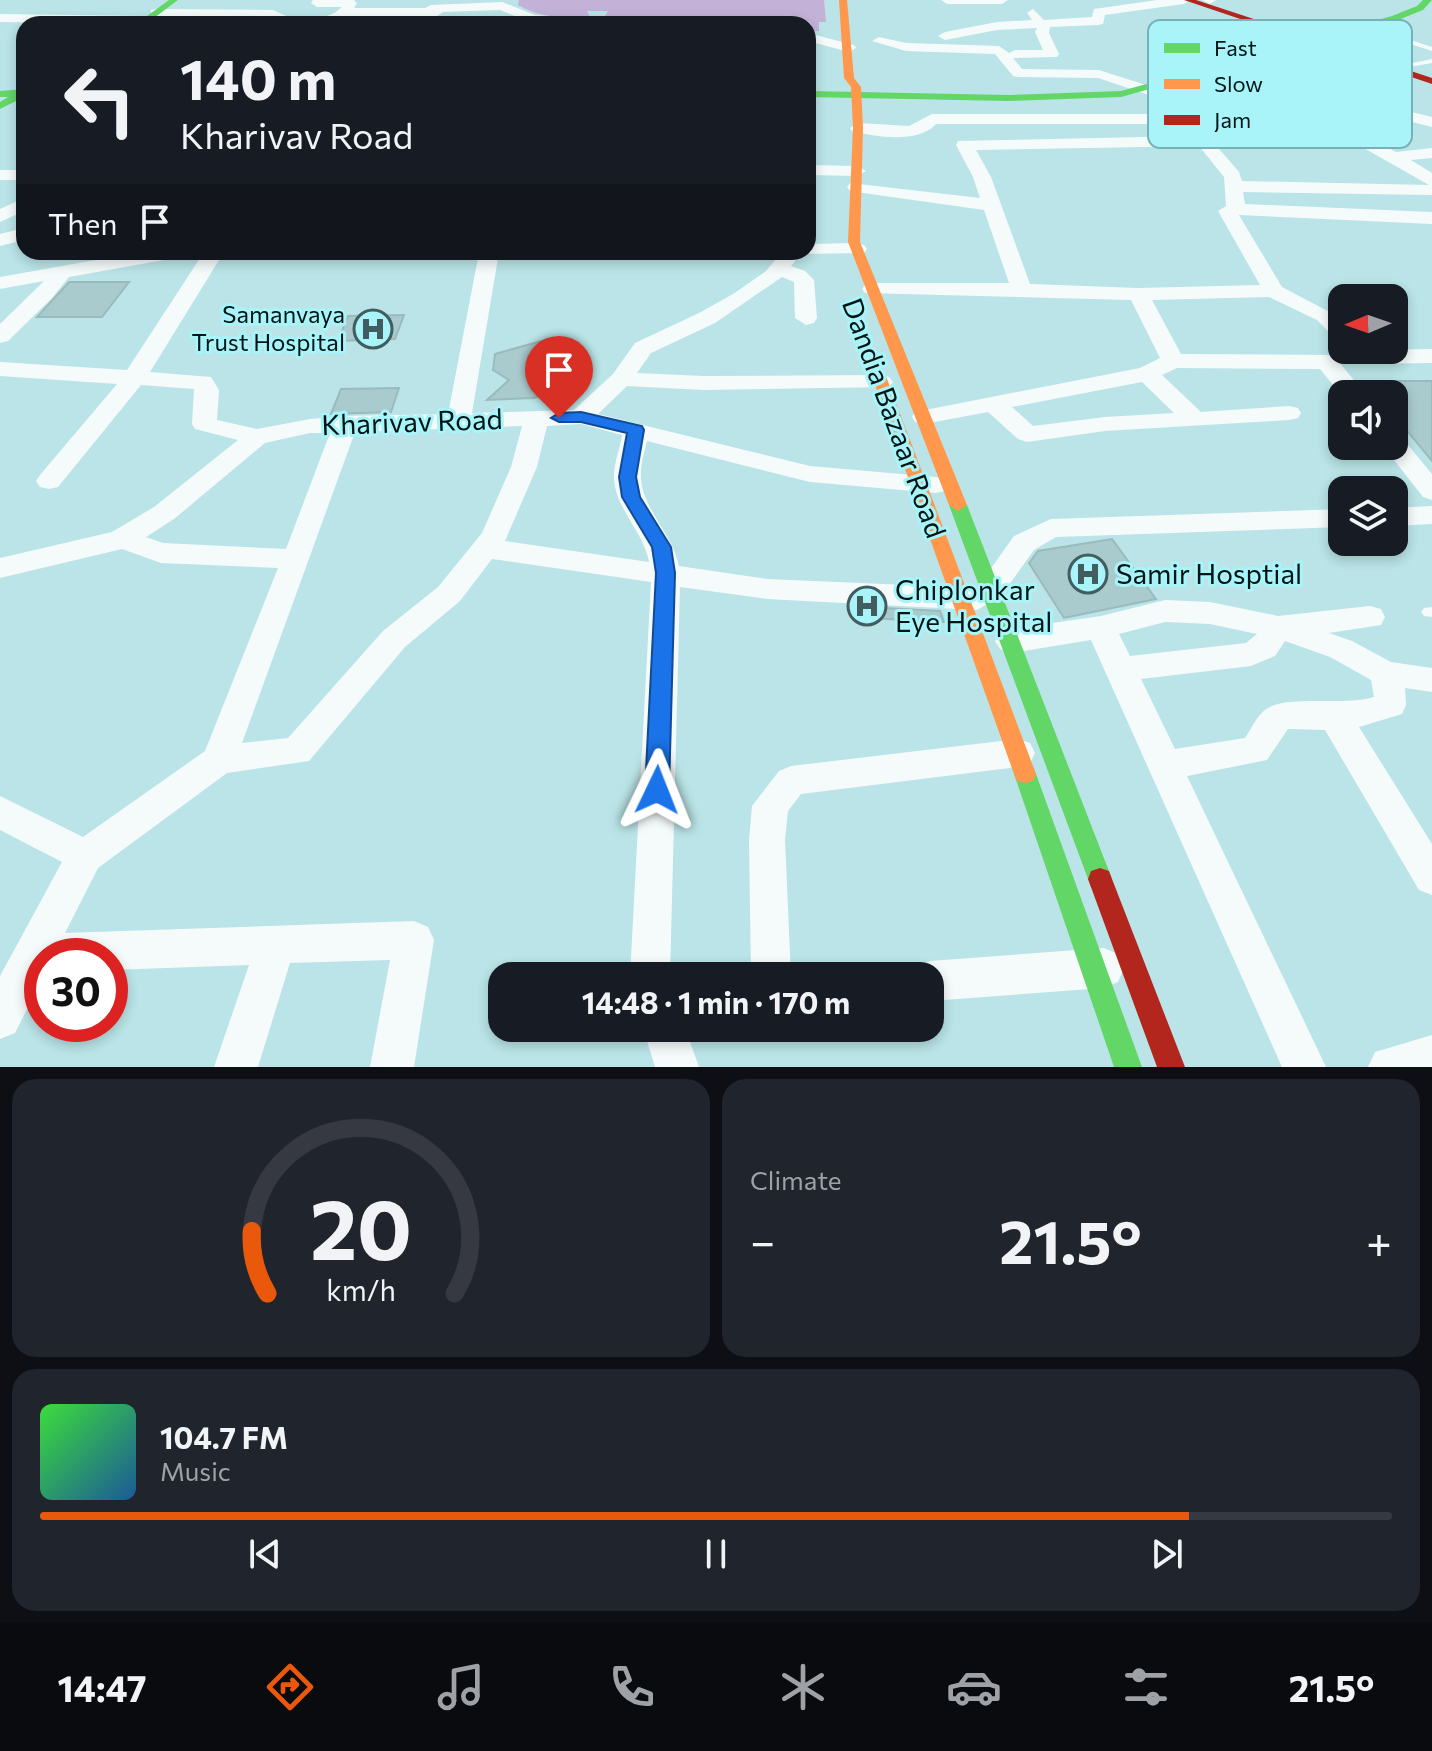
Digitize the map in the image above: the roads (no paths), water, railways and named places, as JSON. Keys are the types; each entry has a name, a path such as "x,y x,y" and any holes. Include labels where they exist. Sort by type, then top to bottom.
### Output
{"street":[{"path":"151,16 174,0"},
{"name":"Dandia Bazaar Road","path":"843,0 849,46 846,92 858,128 854,242 1011,641 1113,967 1128,1067"},
{"path":"947,0 1002,0"},
{"path":"1379,20 1420,8 1429,0"},
{"path":"1071,7 1099,14 1199,1 1248,20"},
{"path":"975,2 982,30"},
{"path":"317,3 351,3 339,16"},
{"path":"345,12 432,11 509,3 525,16"},
{"path":"1003,54 1052,54 1040,23 1032,15 1046,8"},
{"path":"816,39 849,46 1040,23 1098,21 1099,14"},
{"path":"223,16 279,16"},
{"path":"879,41 906,47 999,50 1018,73 1099,74 1148,90"},
{"path":"1412,72 1432,79"},
{"path":"816,94 1059,93 1148,83"},
{"path":"816,89 846,92"},
{"path":"1412,117 1432,122"},
{"path":"858,128 917,130 929,125 932,119 1148,119"},
{"path":"1022,290 966,147 1148,138"},
{"path":"1211,148 1233,176 1236,209"},
{"path":"1376,148 1432,180"},
{"path":"1393,157 1432,153"},
{"path":"816,170 834,170 856,179 936,200 991,205"},
{"path":"1234,186 1432,190"},
{"path":"1328,317 1324,313 1284,301 1274,291 1227,211 1432,218"},
{"path":"816,250 857,249"},
{"path":"0,283 123,260"},
{"path":"49,481 134,378 209,260"},
{"path":"459,420 488,260"},
{"path":"581,417 621,379 643,348 707,318 778,269 786,260"},
{"path":"778,269 804,280 806,318"},
{"path":"0,336 45,294 62,272"},
{"path":"872,289 1138,294 1274,291"},
{"path":"1138,294 1173,361"},
{"path":"1408,355 1432,356"},
{"name":"Dandia Bazaar Road","path":"871,356 1018,753 1113,967 1171,1067"},
{"path":"924,417 1147,374 1173,361 1327,362 1342,380"},
{"path":"0,369 203,382 207,390 204,424 257,437"},
{"path":"1147,374 1195,420"},
{"path":"621,379 719,383 881,382"},
{"path":"993,403 1027,434 1105,424 1289,413"},
{"name":"Kharivav Road","path":"0,568 92,549 122,539 164,513 257,437 310,426 581,417 810,474 951,485"},
{"path":"42,938 85,856 219,760 297,751 394,639 449,594 494,537 524,467 537,418"},
{"path":"219,760 346,423"},
{"path":"636,430 627,477 631,497 661,547 666,573 651,962"},
{"path":"1407,460 1432,491"},
{"path":"1408,516 1432,515"},
{"path":"485,548 767,589 961,598 993,594 1024,543 1051,528 1328,518"},
{"path":"122,539 161,553 296,559"},
{"path":"1011,641 1101,627 1165,611 1185,610 1278,627 1341,649 1385,673 1432,680"},
{"path":"1278,627 1370,617"},
{"path":"1101,627 1304,1067"},
{"path":"1121,669 1251,654 1264,648 1278,627"},
{"path":"1165,765 1255,750 1268,728 1281,716 1376,712 1390,705 1391,695 1385,673"},
{"path":"1334,716 1432,878"},
{"path":"771,962 767,840 770,806 791,781 1018,753"},
{"path":"0,812 85,856"},
{"path":"128,950 414,940 392,1067"},
{"path":"236,1067 276,945"},
{"path":"944,980 1113,967"},
{"path":"0,1018 24,972"},
{"path":"669,1042 677,1067"},
{"path":"1390,1067 1432,1057"}],"lane":[{"path":"1412,43 1432,49"},
{"path":"1412,65 1432,61"}],"place":[{"name":"Samanvaya Trust Hospital","path":"373,329"},
{"name":"Samir Hosptial","path":"1088,574"},
{"name":"Chiplonkar Eye Hospital","path":"867,606"}]}
